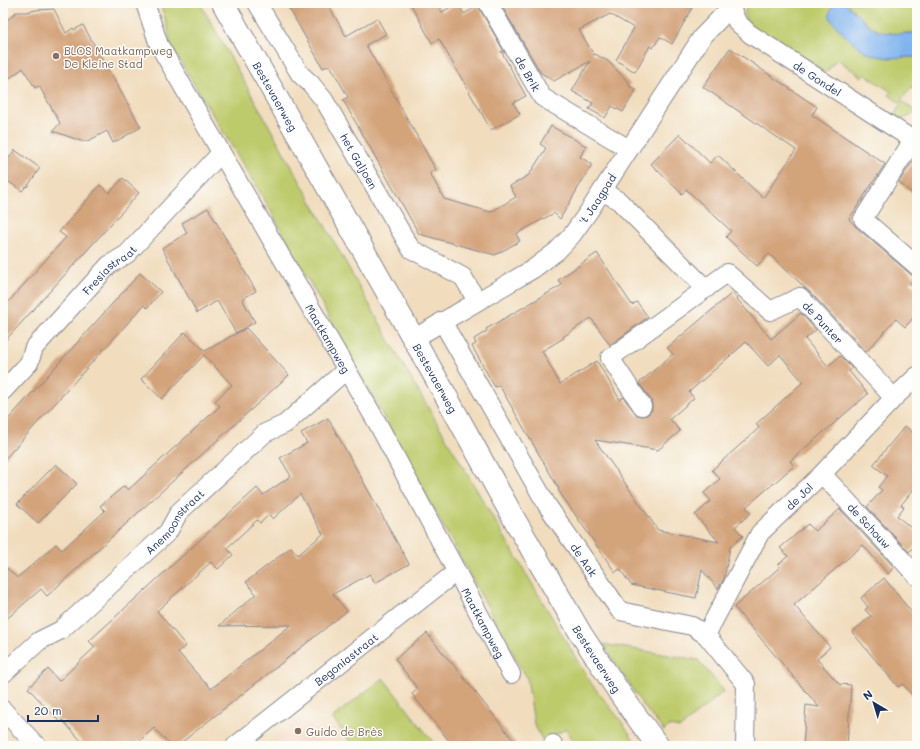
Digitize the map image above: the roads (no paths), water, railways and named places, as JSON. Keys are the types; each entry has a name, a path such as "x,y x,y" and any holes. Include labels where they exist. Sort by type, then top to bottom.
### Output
{"street":[{"name":"Maatkampweg","path":"145,3 159,45 378,424 511,674"},
{"name":"Bestevaerweg","path":"223,3 513,517 581,634 623,698 658,746"},
{"name":"het Galjoen","path":"257,3 300,74 312,84 324,100 411,249 464,277 477,301"},
{"name":"de Brik","path":"488,3 542,97 629,150"},
{"name":"'t Jaagpad","path":"413,339 533,269 557,252 572,235 602,191 702,37 730,5"},
{"name":"de Gondel","path":"730,5 737,22 750,34 915,137 863,219 917,266"},
{"name":"Fresiastraat","path":"3,391 29,363 34,348 103,271 109,265 127,254 221,153"},
{"path":"602,191 619,201 706,289"},
{"name":"de Punter","path":"642,406 610,358 727,273 770,311 800,296 894,398"},
{"name":"de Aak","path":"442,321 547,506 620,611 692,626 706,635 746,684 745,746"},
{"name":"Anemoonstraat","path":"3,674 39,641 61,630 168,532 179,512 265,433 285,424 346,370"},
{"name":"de Jol","path":"706,635 760,533 822,474 894,398 917,376"},
{"name":"de Schouw","path":"822,474 917,576"},
{"name":"Begoniastraat","path":"235,746 431,590 456,572"},
{"path":"3,710 37,746"}],"water":[{"path":"836,3 845,3 866,22 879,31 893,33 917,33 917,57 879,57 864,51 846,36 832,21 830,13"}],"place":[{"name":"BLOS Maatkampweg De Kleine Stad","path":"56,56"},
{"name":"Guido de Brès","path":"298,731"}]}
